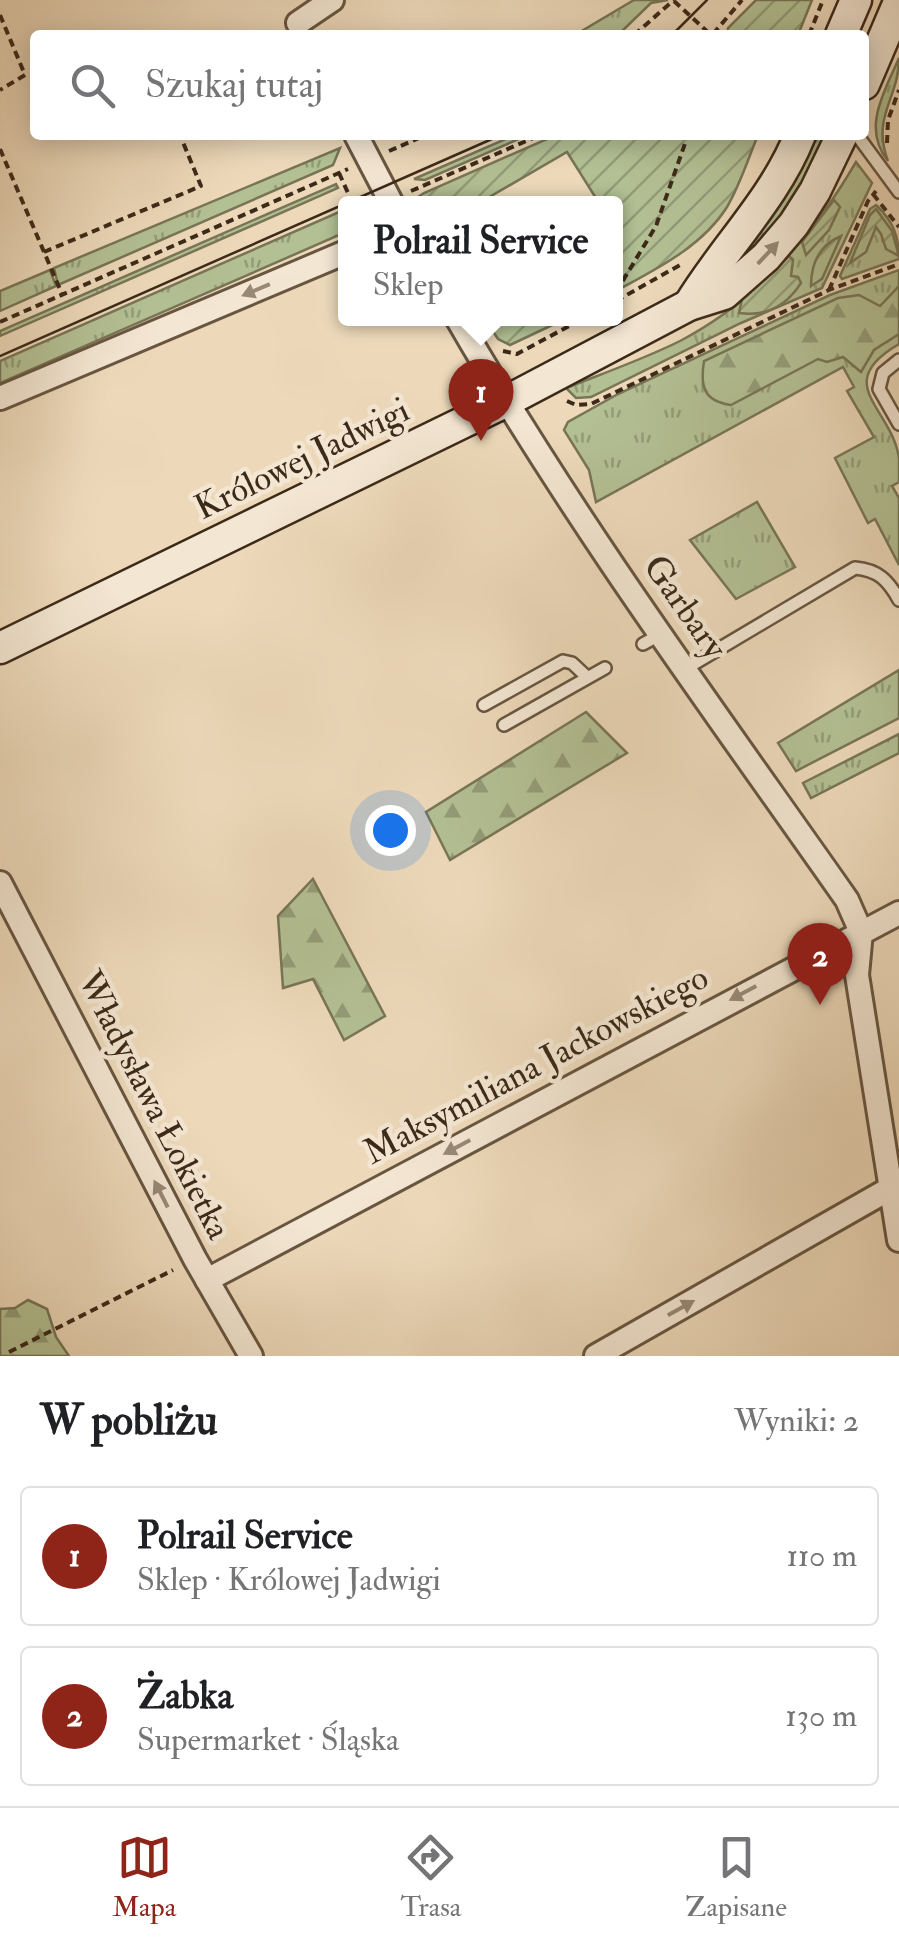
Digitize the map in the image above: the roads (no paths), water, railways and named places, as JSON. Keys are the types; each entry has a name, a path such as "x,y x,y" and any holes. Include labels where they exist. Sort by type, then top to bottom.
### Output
{"street":[{"path":"287,0 301,29 332,0"},
{"path":"843,30 856,0"},
{"path":"869,72 899,2"},
{"path":"359,140 369,160 399,193"},
{"name":"Królowej Jadwigi","path":"688,305 716,261 770,195 798,140"},
{"name":"Królowej Jadwigi","path":"0,648 506,402 688,305 724,294 794,224 840,140"},
{"path":"0,398 338,255"},
{"name":"Garbary","path":"463,326 652,639 685,669 846,900 860,932"},
{"name":"Władysława Łokietka","path":"0,883 195,1259 251,1356"},
{"name":"Maksymiliana Jackowskiego","path":"207,1280 899,913"},
{"path":"860,932 857,975 899,1240"},
{"path":"596,1356 891,1188"}],"lane":[{"path":"860,140 899,192"},
{"path":"899,360 883,373 879,389 899,424"},
{"path":"685,669 855,568 883,576 899,600"},
{"path":"484,705 563,661 572,662 587,677"},
{"path":"504,724 605,668"}],"tram line":[{"path":"677,30 707,0"},
{"path":"363,196 490,140"},
{"path":"0,356 338,207"}],"place":[{"name":"Polrail Service","path":"481,441"},
{"name":"Żabka","path":"820,1005"}]}
